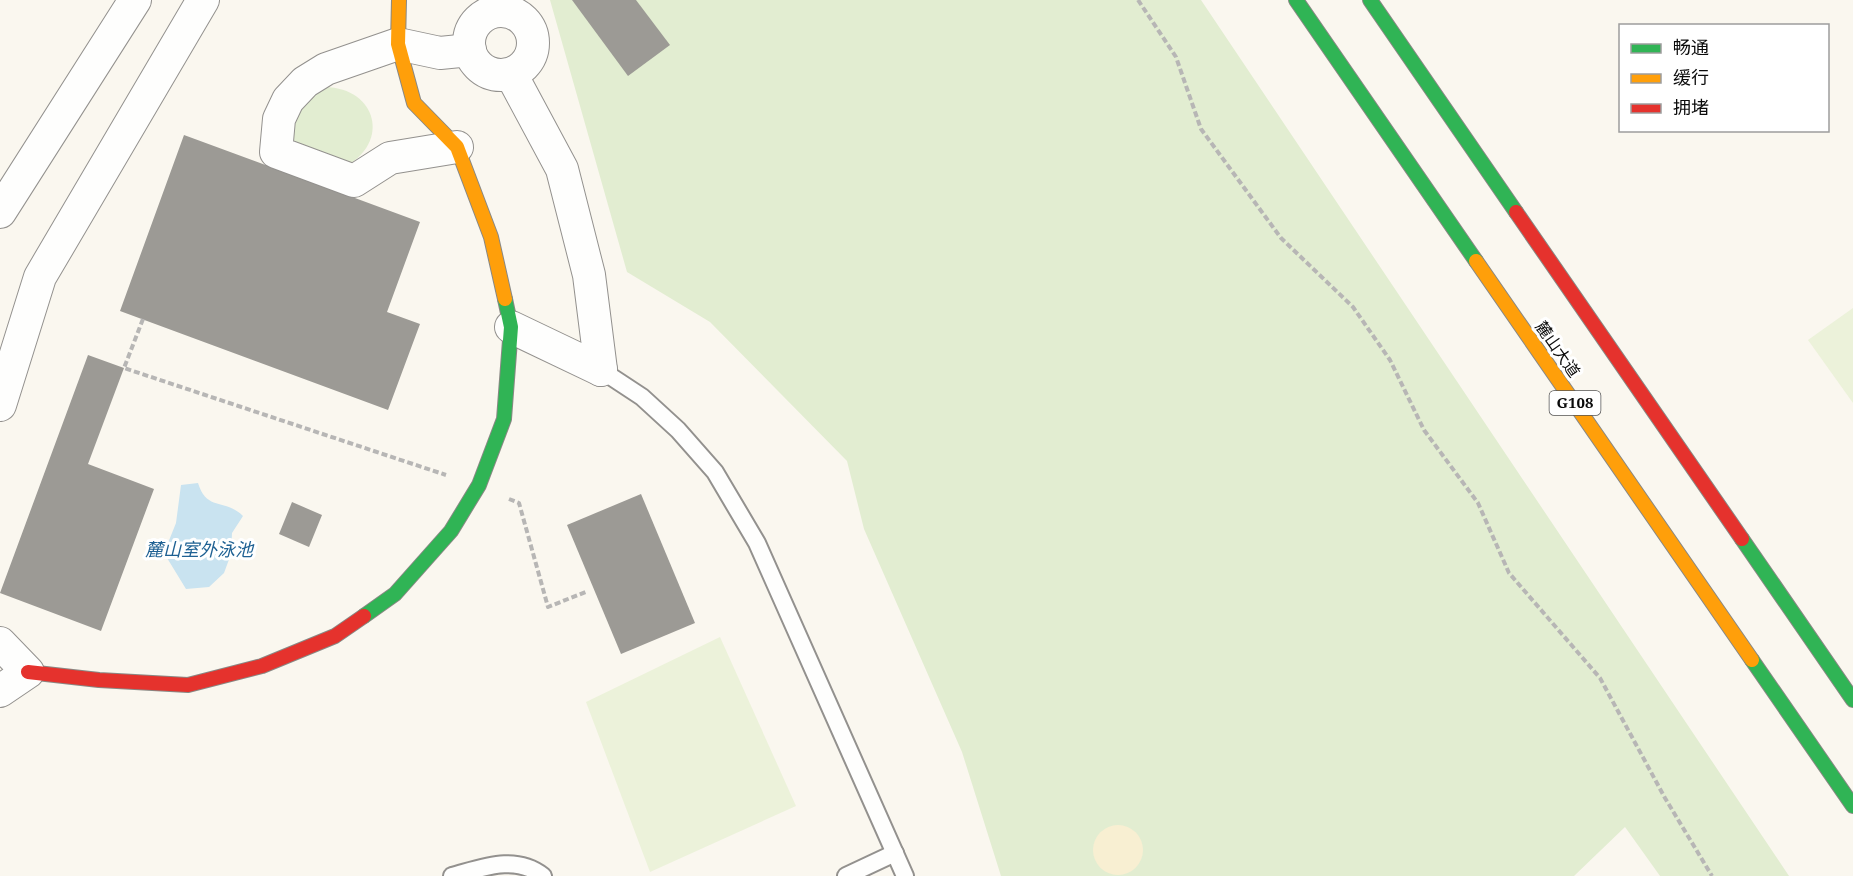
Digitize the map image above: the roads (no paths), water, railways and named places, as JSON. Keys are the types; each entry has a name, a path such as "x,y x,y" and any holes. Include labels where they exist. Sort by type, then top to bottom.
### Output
{"main road":[{"path":"28,672 99,680 188,685 262,666 335,636 395,594 451,531 479,485 504,419 511,327 491,237 457,147 414,103 398,44 399,0"},
{"name":"麓山大道","path":"1296,0 1853,806"},
{"path":"1370,0 1853,700"}],"street":[{"path":"0,212 135,0"},
{"path":"0,405 40,277 203,0"},
{"path":"498,11 519,16 526,23 534,42 527,62 511,74 491,73 482,69 470,51 469,39 478,20 498,11"},
{"path":"457,147 390,158 354,181 276,152 279,118 288,100 305,82 326,69 398,44 440,53 470,51"},
{"path":"511,74 562,169 589,275 601,370"},
{"path":"511,327 601,370"},
{"path":"0,642 28,672 0,691"}],"lane":[{"path":"601,370 642,398 678,430 716,472 757,543 905,876"},
{"path":"846,876 895,854"},
{"path":"452,876 505,862 536,870 543,876"}],"water":[{"name":"麓山室外泳池","path":"198,483 206,498 230,507 243,516 232,533 231,554 224,573 209,587 186,589 164,553 176,523 181,485"}]}
